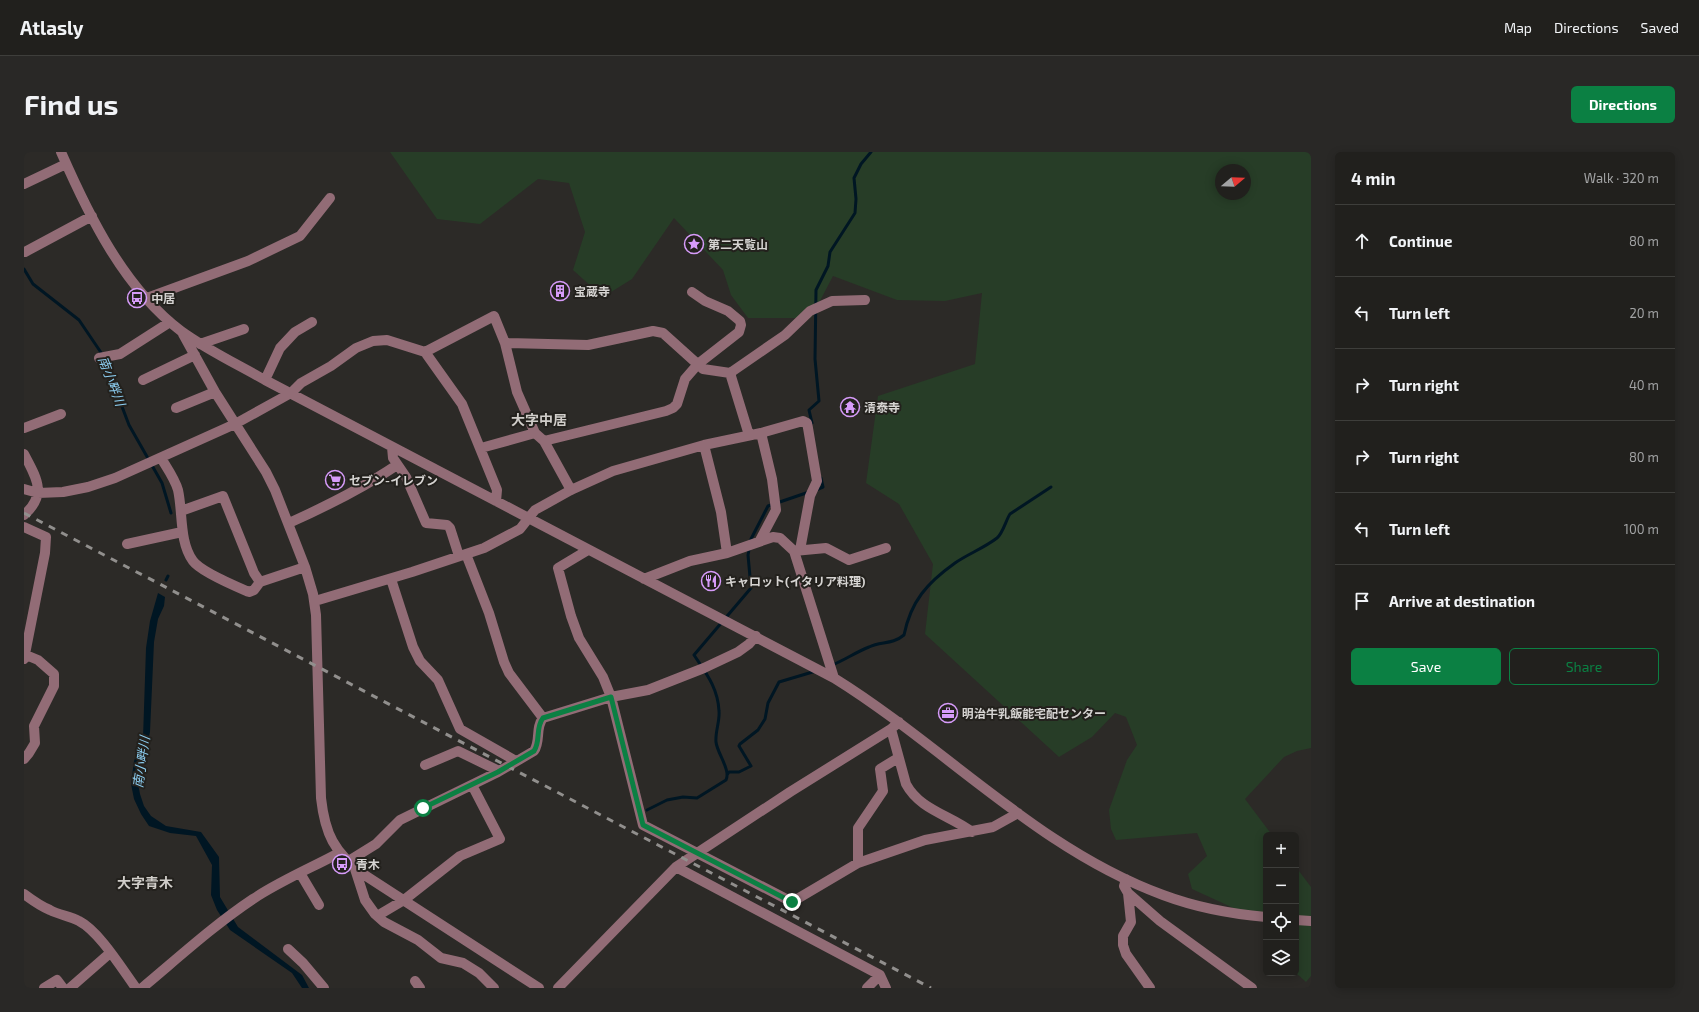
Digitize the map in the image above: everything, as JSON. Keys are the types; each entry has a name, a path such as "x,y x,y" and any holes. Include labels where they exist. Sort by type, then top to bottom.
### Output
{"street":[{"path":"61,152 92,216 116,259 130,279 170,322 200,344 392,447 834,678 899,722 1018,813 1069,849 1126,879 1170,898 1220,910 1263,917"},
{"path":"24,184 66,164"},
{"path":"147,298 248,261 300,236 330,198"},
{"path":"25,252 92,216"},
{"path":"544,442 673,408 680,398 685,379 698,364 739,332 741,325 740,321 728,310 705,301 692,292"},
{"path":"505,343 588,345 653,331 663,333 703,369 730,373 785,335 810,311 832,301 865,300"},
{"path":"425,352 494,316 505,343 517,392 535,433 544,442 571,490"},
{"path":"104,358 129,350 170,322"},
{"path":"265,380 280,348 295,332 312,322"},
{"path":"200,344 244,329"},
{"path":"182,332 215,392 266,472 289,523 315,601 321,798 326,827 339,853 355,869 539,988"},
{"path":"24,489 38,493 63,492 88,488 115,478 235,424 291,393 300,383 330,366 356,348 373,340 387,340 425,352 462,404 497,490 496,501"},
{"path":"143,380 195,355"},
{"path":"730,373 749,435"},
{"path":"176,408 215,392"},
{"path":"24,428 61,414"},
{"path":"315,601 391,579 484,548 520,529 535,510 571,490 613,471 704,445 761,433 803,421 807,423 818,481 810,496 797,551 834,678"},
{"path":"481,448 535,433"},
{"path":"759,542 776,510 772,479 761,433"},
{"path":"704,445 721,512 727,553"},
{"path":"392,447 393,458 406,477 426,523 447,525 450,528 489,613 504,662 509,673 543,718"},
{"path":"24,454 38,481 38,493 34,505 24,515"},
{"path":"158,459 176,484 181,511 182,532 193,561 200,568 248,592 254,590 260,582 304,567"},
{"path":"289,523 372,482 397,465"},
{"path":"181,511 223,496 254,573 260,582"},
{"path":"24,527 46,537 45,553 25,657 38,660 54,674 54,686 34,726 35,743 24,759"},
{"path":"127,544 182,532"},
{"path":"644,579 690,561 727,553 773,537 780,538 797,551 826,548 849,560 886,548"},
{"path":"588,550 558,568 578,638 603,677 611,697 643,825 792,902 858,863 925,840 993,827 1018,813"},
{"path":"391,579 413,647 420,661 438,680 460,729 516,761"},
{"path":"347,862 376,844 400,820 499,772 534,751 538,746 539,724 543,718 611,697 648,690 704,668 738,652 749,644 756,636"},
{"path":"558,988 676,867 891,729 899,722"},
{"path":"891,729 898,758 910,792 924,805 961,823 972,832"},
{"path":"425,764 458,751 499,772"},
{"path":"858,863 858,828 883,791 880,770 898,758"},
{"path":"377,916 404,900 460,856 500,839 472,785"},
{"path":"142,988 230,915 268,890 339,853"},
{"path":"676,867 880,975 886,988"},
{"path":"355,869 365,900 377,916 384,922 418,940 440,958 462,963 479,972 494,988"},
{"path":"300,873 319,905"},
{"path":"1126,879 1124,886 1128,893 1160,921 1252,988"},
{"path":"1128,893 1131,922 1123,936 1123,945 1126,954 1150,988"},
{"path":"24,894 34,902 50,911 78,920 87,926 110,953 136,988"},
{"path":"1299,920 1311,921"},
{"path":"288,949 303,963 324,988"},
{"path":"70,988 110,953"},
{"path":"867,988 880,975"},
{"path":"44,988 57,980 63,988"}],"green space":[{"path":"390,152 1311,152 1311,748 1297,751 1284,757 1245,799 1270,832 1263,832 1263,922 1192,889 1188,874 1207,856 1197,833 1116,840 1111,829 1109,810 1127,760 1137,745 1126,717 1115,713 1092,737 1059,757 925,634 933,564 899,504 866,483 878,396 975,364 982,293 945,301 897,300 833,276 811,318 748,318 731,295 723,270 674,218 632,279 603,297 573,270 585,232 569,183 538,179 480,224 437,219"},
{"path":"1299,871 1311,887 1311,976 1306,982 1299,976"}],"water":[{"path":"158,593 165,597 164,606 158,619 154,642 150,732 138,783 144,806 151,816 166,826 201,832 219,857 220,897 238,927 302,975 309,988 302,988 292,973 230,930 217,910 211,895 212,865 196,836 170,833 149,826 134,799 131,784 134,761 143,738 146,648 150,621"}],"waterway":[{"path":"812,423 809,410 819,401 815,359 816,290 828,266 830,252 855,213 856,199 854,178 861,164 871,152"},
{"name":"南小畔川","path":"24,269 33,284 79,320 102,354 129,425 162,483 171,513"},
{"path":"816,490 823,487 821,478"},
{"path":"832,665 869,647 891,642 904,635 911,612 928,586 955,563 997,538 1010,514 1051,487"},
{"path":"647,810 667,800 683,797 697,798 726,780 727,771 716,742 719,715 716,695 711,681 694,655 751,588 748,555 751,539 768,506 809,492"},
{"name":"南小畔川","path":"166,580 168,576"},
{"path":"727,775 729,772 739,772 751,766 739,746 758,730 765,719 768,703 779,682 816,671"}],"railway":[{"path":"24,513 931,988"}],"place":[{"name":"第二天覧山","path":"694,244"},
{"name":"宝蔵寺","path":"560,291"},
{"name":"中居","path":"137,298"},
{"name":"清泰寺","path":"850,407"},
{"name":"セブン-イレブン","path":"335,480"},
{"name":"キャロット(イタリア料理)","path":"711,581"},
{"name":"明治牛乳飯能宅配センター","path":"948,713"},
{"name":"青木","path":"342,864"}],"district":[{"name":"大字中居","path":"539,419"},
{"name":"大字青木","path":"145,882"}],"route":[{"path":"423,808 498,772 534,751 538,746 539,724 543,718 611,697 643,825 792,902"}]}
